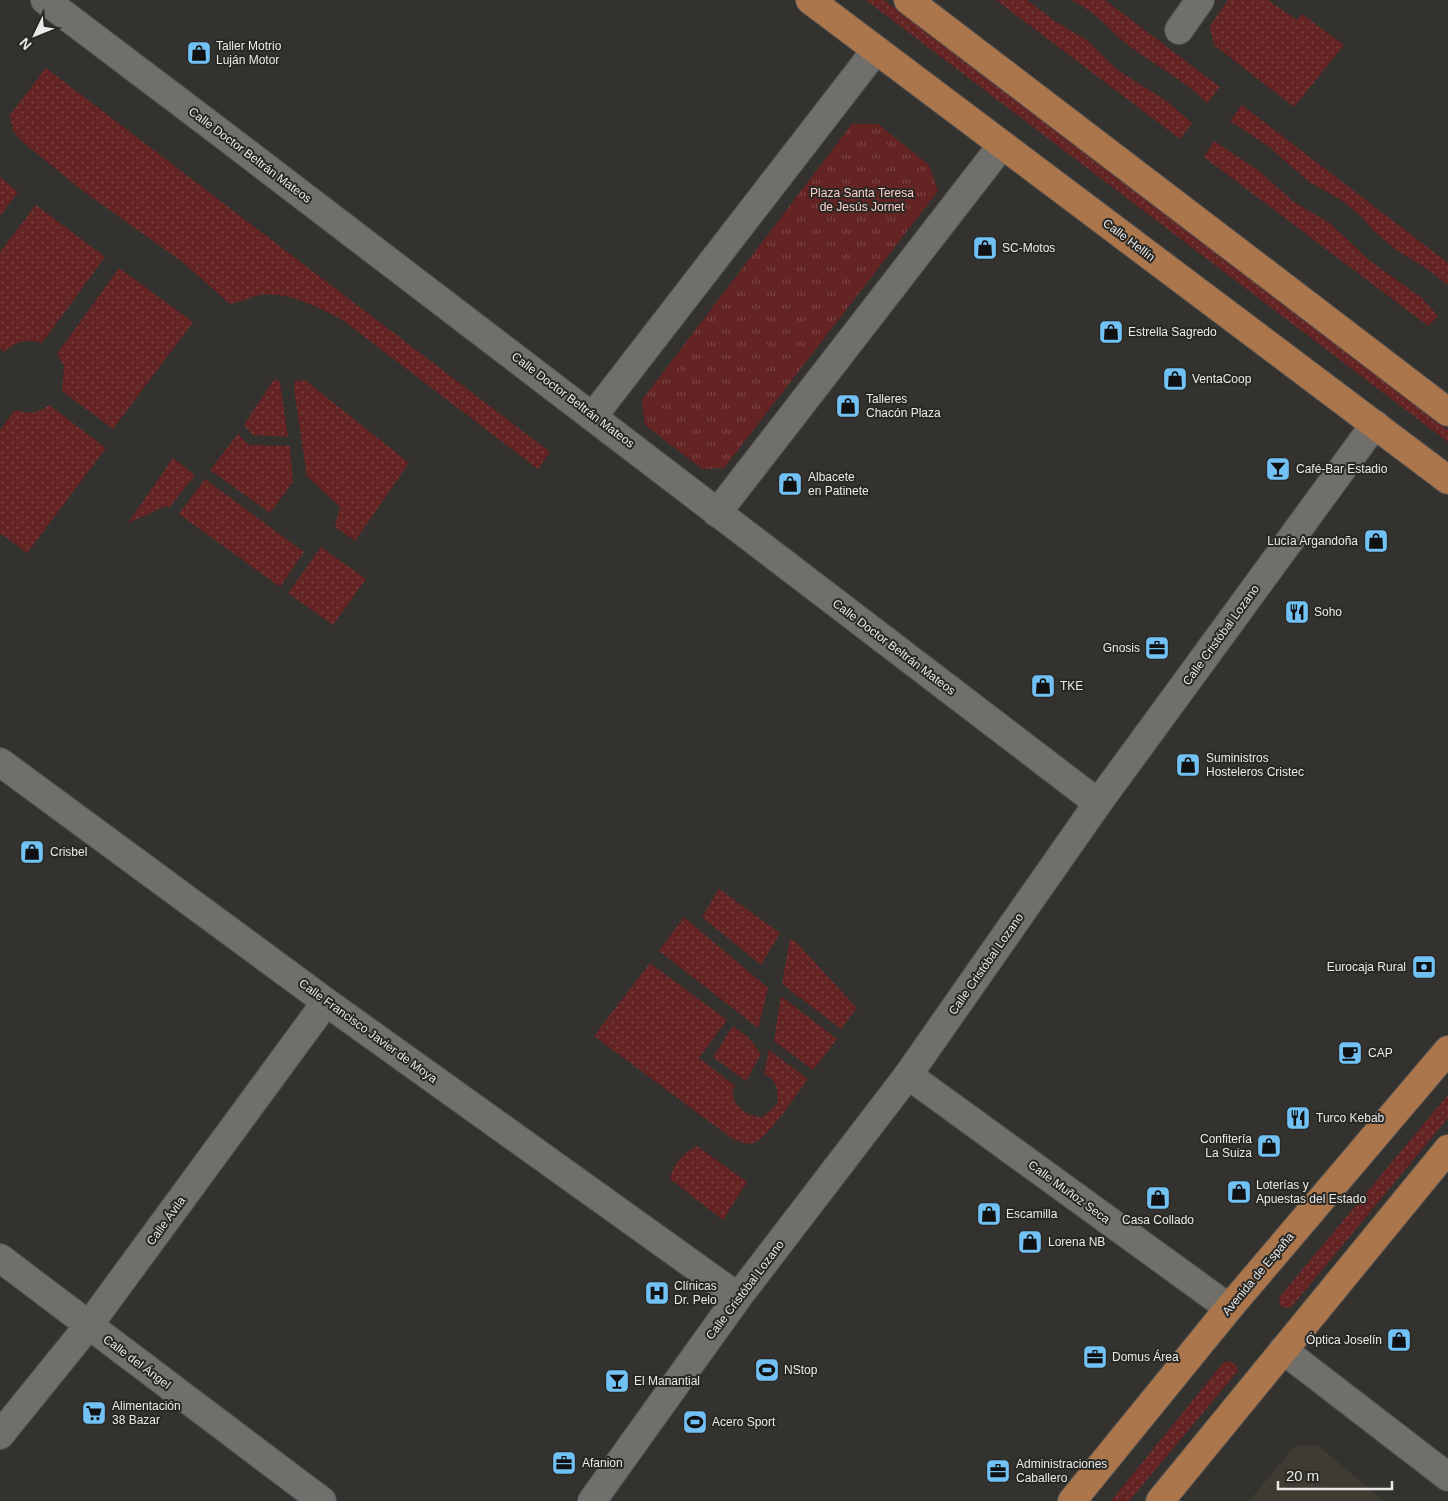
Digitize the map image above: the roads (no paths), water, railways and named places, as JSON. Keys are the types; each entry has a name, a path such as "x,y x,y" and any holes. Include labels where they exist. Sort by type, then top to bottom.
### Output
{"main road":[{"name":"Calle Hellín","path":"810,0 1448,480"},
{"path":"908,0 1448,412"},
{"name":"Avenida de España","path":"1072,1501 1229,1308 1448,1050"},
{"path":"1160,1501 1448,1148"}],"street":[{"name":"Calle Doctor Beltrán Mateos","path":"45,0 594,415 717,513 1098,803"},
{"path":"1179,30 1200,0"},
{"path":"594,415 876,50"},
{"path":"717,513 1002,145"},
{"name":"Calle Cristóbal Lozano","path":"592,1501 738,1297 908,1075 1098,803 1375,424"},
{"name":"Calle Francisco Javier de Moya","path":"0,762 326,1002 738,1297"},
{"name":"Calle Ávila","path":"0,1435 89,1325 326,1002"},
{"name":"Calle Muñoz Seca","path":"908,1075 1229,1308"},
{"name":"Calle del Ángel","path":"0,1258 322,1501"},
{"path":"1283,1350 1448,1477"}],"place":[{"name":"Taller Motrio Luján Motor","path":"199,53"},
{"name":"SC-Motos","path":"985,248"},
{"name":"Estrella Sagredo","path":"1111,332"},
{"name":"VentaCoop","path":"1175,379"},
{"name":"Talleres Chacón Plaza","path":"848,406"},
{"name":"Café-Bar Estadio","path":"1278,469"},
{"name":"Albacete en Patinete","path":"790,484"},
{"name":"Lucía Argandoña","path":"1376,541"},
{"name":"Soho","path":"1297,612"},
{"name":"Gnosis","path":"1157,648"},
{"name":"TKE","path":"1043,686"},
{"name":"Suministros Hosteleros Cristec","path":"1188,765"},
{"name":"Crisbel","path":"32,852"},
{"name":"Eurocaja Rural","path":"1424,967"},
{"name":"CAP","path":"1350,1053"},
{"name":"Turco Kebab","path":"1298,1118"},
{"name":"Confitería La Suiza","path":"1269,1146"},
{"name":"Loterías y Apuestas del Estado","path":"1239,1192"},
{"name":"Casa Collado","path":"1158,1198"},
{"name":"Escamilla","path":"989,1214"},
{"name":"Lorena NB","path":"1030,1242"},
{"name":"Clínicas Dr. Pelo","path":"657,1293"},
{"name":"Óptica Joselín","path":"1399,1340"},
{"name":"Domus Área","path":"1095,1357"},
{"name":"NStop","path":"767,1370"},
{"name":"El Manantial","path":"617,1381"},
{"name":"Alimentación 38 Bazar","path":"94,1413"},
{"name":"Acero Sport","path":"695,1422"},
{"name":"Afanion","path":"564,1463"},
{"name":"Administraciones Caballero","path":"998,1471"}],"park label":[{"name":"Plaza Santa Teresa de Jesús Jornet","path":"862,200"}]}
